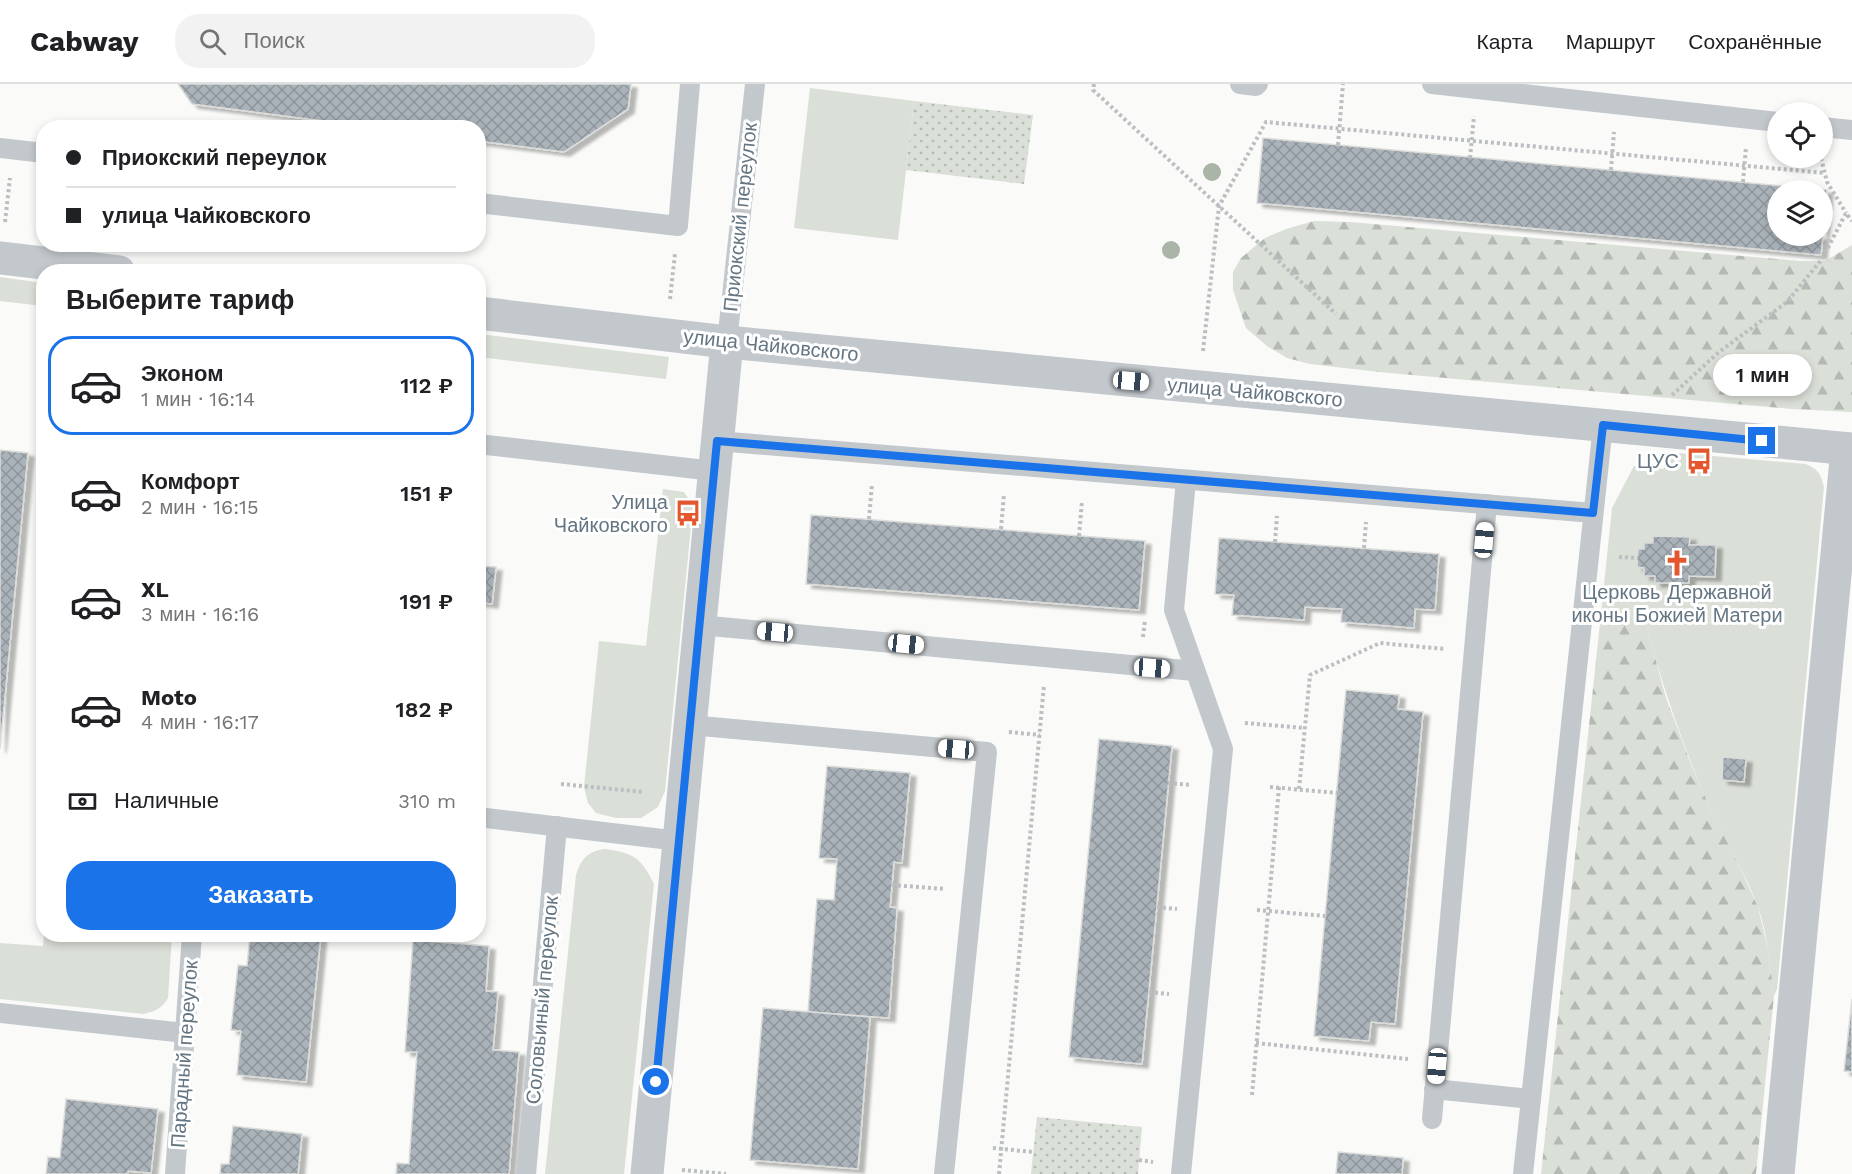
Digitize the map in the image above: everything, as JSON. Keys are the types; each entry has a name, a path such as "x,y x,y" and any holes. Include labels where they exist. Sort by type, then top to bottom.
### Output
{"street":[{"path":"0,258 51,264"},
{"name":"улица Чайковского","path":"486,314 727,342 1850,449"},
{"name":"Приокский переулок","path":"661,1172 679,841 727,342"},
{"path":"1778,1174 1850,449"}],"lane":[{"path":"486,204 678,226 690,84"},
{"name":"Приокский переулок","path":"727,342 755,84"},
{"path":"1240,84 1256,86 1258,84"},
{"path":"1432,84 1767,121"},
{"path":"1833,128 1852,130"},
{"path":"7,149 36,152"},
{"path":"1523,1174 1603,425"},
{"path":"486,444 1186,480 1593,513"},
{"path":"1181,1174 1223,749 1174,610 1186,480"},
{"path":"1432,1119 1487,504"},
{"path":"699,625 1195,671"},
{"path":"690,725 987,752 944,1174"},
{"path":"486,818 679,841"},
{"name":"Соловьиный переулок","path":"526,1174 557,826"},
{"name":"Парадный переулок","path":"175,1174 191,942"},
{"path":"0,1013 185,1033"},
{"path":"1434,1089 1531,1099"}],"path":[{"path":"1094,84 1093,90 1336,314"},
{"path":"1338,146 1343,84"},
{"path":"1470,158 1476,89"},
{"path":"1611,170 1617,104"},
{"path":"1202,354 1219,206 1266,122 1825,173"},
{"path":"5,222 7,149"},
{"path":"1824,168 1827,182 1852,221"},
{"path":"1660,431 1664,402 1719,352 1786,302 1822,259 1846,213"},
{"path":"670,299 678,226"},
{"path":"1617,557 1638,558"},
{"path":"1299,789 1310,675 1380,643 1474,651"},
{"path":"999,1174 1047,658"},
{"path":"1033,685 1044,686"},
{"path":"1267,725 1304,728"},
{"path":"561,784 644,792"},
{"path":"1270,787 1337,793"},
{"path":"1252,1095 1279,787"},
{"path":"892,885 973,891"},
{"path":"1257,910 1325,916"},
{"path":"1256,1043 1413,1059 1434,1089"},
{"path":"993,1148 1033,1152"},
{"path":"661,1172 726,1174"}],"green space":[{"path":"810,88 914,101 898,240 794,228"},
{"path":"914,101 1033,115 1024,184 906,170"},
{"path":"1314,221 1350,222 1800,261 1825,261 1852,245 1852,412 1792,409 1379,372 1310,364 1287,358 1267,346 1246,328 1233,290 1233,272 1241,258 1265,238"},
{"path":"0,277 36,282 36,305 0,301"},
{"path":"486,335 669,357 666,379 486,358"},
{"path":"1666,452 1806,464 1818,472 1824,487 1777,989 1774,996 1766,940 1758,907 1714,817 1690,760 1666,693 1646,624 1610,614 1600,623 1612,508 1634,466 1664,469"},
{"path":"663,489 684,492 693,506 665,791 658,807 641,818 616,818 596,813 588,803 584,787 599,641 646,646"},
{"path":"1624,611 1637,614 1646,624 1666,698 1712,813 1758,907 1768,949 1774,996 1756,1174 1541,1174 1600,623 1610,614"},
{"path":"605,849 623,852 636,858 654,884 624,1174 545,1174 576,875 580,864 586,857"},
{"path":"43,942 172,942 168,998 158,1009 144,1014 0,999 0,943 43,946"},
{"path":"1037,1117 1142,1127 1138,1174 1031,1174"}],"building":[{"path":"178,84 631,84 628,109 564,152 486,142 486,120 316,120 192,104"},
{"path":"1263,138 1767,184 1767,246 1822,246 1821,255 1257,203"},
{"path":"0,450 28,453 0,749"},
{"path":"811,515 1145,541 1139,610 806,584"},
{"name":"Церковь Державной иконы Божией Матери","path":"1653,536 1690,537 1689,545 1716,545 1715,577 1689,576 1689,583 1655,583 1655,576 1644,576 1644,568 1637,567 1638,549 1644,549 1644,543 1653,543"},
{"path":"1219,538 1439,554 1435,610 1415,609 1414,628 1341,622 1342,609 1305,607 1304,620 1232,615 1234,595 1215,594"},
{"path":"486,566 496,567 492,604 486,603"},
{"path":"1346,690 1399,695 1398,709 1423,712 1395,1024 1371,1022 1369,1041 1314,1036"},
{"path":"1099,739 1172,746 1142,1064 1069,1057"},
{"path":"1723,757 1746,759 1744,782 1722,780"},
{"path":"827,766 910,773 902,863 894,862 890,907 897,908 889,1018 808,1012 817,899 834,900 837,859 819,858"},
{"path":"249,942 320,942 306,1082 237,1075 241,1031 231,1030 238,965 247,966"},
{"path":"413,942 489,946 486,991 498,992 493,1050 519,1052 509,1174 396,1174 397,1163 409,1164 417,1052 405,1052"},
{"path":"1852,999 1852,1072 1844,1071"},
{"path":"763,1008 870,1017 858,1169 750,1160"},
{"path":"66,1099 158,1109 151,1173 128,1171 128,1174 46,1174 48,1157 60,1158"},
{"path":"233,1126 302,1134 298,1174 220,1174 221,1164 229,1164"},
{"path":"1338,1152 1403,1158 1402,1174 1336,1174"}],"place":[{"name":"ЦУС","path":"1699,461"},
{"name":"Улица Чайковского","path":"688,513"},
{"name":"Церковь Державной иконы Божией Матери","path":"1677,563"}],"route":[{"path":"656,1082 717,441 1593,513 1603,425 1762,441"}]}
